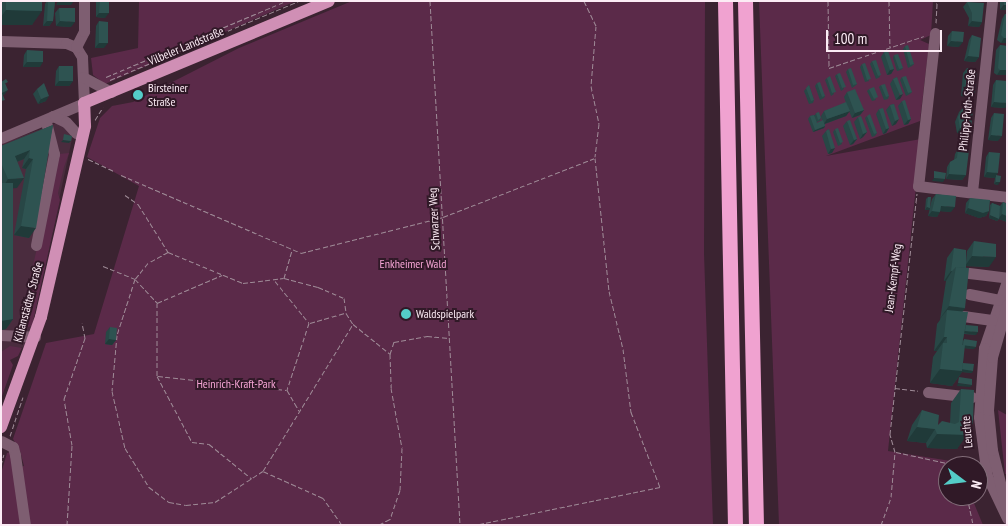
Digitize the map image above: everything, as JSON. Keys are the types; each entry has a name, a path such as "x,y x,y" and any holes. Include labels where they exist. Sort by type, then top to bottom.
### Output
{"highway":[{"path":"725,1 735,525"},
{"path":"745,1 756,525"}],"main road":[{"name":"Vilbeler Landstraße","path":"84,103 329,1"},
{"path":"85,126 94,107 111,92"},
{"path":"84,103 85,126"},
{"name":"Kilianstädter Straße","path":"1,427 36,337 70,180 85,126"}],"street":[{"path":"76,47 84,31 84,1"},
{"name":"Philipp-Puth-Straße","path":"972,192 992,1"},
{"path":"935,33 918,186 1007,197"},
{"path":"1,41 66,43 76,47 82,57 84,103"},
{"path":"83,77 95,86 111,92"},
{"name":"Vilbeler Landstraße","path":"1,138 84,103"},
{"path":"36,245 54,154 49,118 85,126"},
{"path":"970,273 1007,280"},
{"name":"Leuchte","path":"1007,280 984,399 980,434 987,476 1007,518"},
{"path":"968,294 1003,302"},
{"name":"Leuchte","path":"1003,302 992,320 982,364 984,399 992,450 1007,508"},
{"path":"963,316 992,320"},
{"path":"1,335 36,337"},
{"path":"928,392 984,399"},
{"path":"1,441 12,447 15,455 25,525"}],"path":[{"path":"95,86 101,79 286,1"},
{"path":"95,86 300,1"},
{"name":"Schwarzer Weg","path":"430,1 460,525"},
{"path":"475,525 660,487 631,412 623,349 609,291 595,158 599,124 591,86 596,26 584,1"},
{"path":"828,1 830,68 935,33 937,1"},
{"path":"889,1 890,48"},
{"path":"85,126 104,106"},
{"path":"86,158 114,171"},
{"path":"122,175 300,253 443,216 595,158"},
{"name":"Jean-Kempf-Weg","path":"882,525 891,497 896,452 890,434 918,186"},
{"path":"125,195 138,204 168,252 243,283 275,281 284,278 318,287 344,298 346,313 353,324 390,354"},
{"path":"284,278 292,249"},
{"path":"168,252 148,263 134,279 117,335 112,376 120,435 132,463 161,498 186,505 215,502 263,472 353,324"},
{"path":"103,266 134,279 157,303 158,376 192,442 209,444 252,480"},
{"path":"157,303 222,274"},
{"path":"275,281 309,323"},
{"path":"309,323 346,313"},
{"path":"67,525 72,445 64,399 86,338 82,323"},
{"path":"299,411 287,390 309,323"},
{"path":"378,525 390,518 400,490 402,448 391,388 390,354 394,342 427,336 450,338"},
{"path":"158,376 287,390"},
{"path":"894,388 928,392"},
{"path":"896,452 938,461"},
{"path":"263,472 323,498 342,525"},
{"path":"969,506 973,525"}],"shaded area":[{"path":"57,123 71,131 72,139 32,326 25,347 1,352 1,144"}],"green space":[{"path":"139,1 296,1 105,84 93,75 91,58 138,48"},
{"name":"Enkheimer Wald","path":"352,1 705,1 704,253 713,525 1,525 2,470 7,453 10,452 14,468 24,466 20,451 13,439 46,343 94,334 139,186 87,157 100,118 112,106 133,102 239,48"},
{"path":"759,1 933,1 931,35 920,40 929,44 920,121 826,156 921,139 888,451 938,459 938,506 975,506 983,525 779,525"},
{"path":"69,153 58,193 60,200 32,326 22,329 19,325 59,154"},
{"path":"10,346 22,348 18,356 10,360 13,365 1,399 1,352"},
{"path":"998,410 1007,415 1007,474 1005,474"}],"building":[{"path":"6,1 42,1 42,11 6,10"},
{"path":"48,1 55,1 53,21 47,21"},
{"path":"100,1 109,1 109,13 99,13"},
{"path":"967,2 984,3 982,22 972,21 972,13"},
{"path":"59,8 75,8 75,22 60,21"},
{"path":"1005,14 1007,14 1007,38 1001,35"},
{"path":"99,21 108,22 108,43 99,43"},
{"path":"952,31 964,32 963,42 951,41"},
{"path":"972,35 981,38 979,57 968,56"},
{"path":"908,45 914,64 910,65 905,46"},
{"path":"1000,45 1007,46 1007,70 1000,70 998,68"},
{"path":"27,50 43,51 43,62 27,62"},
{"path":"888,51 894,69 890,70 884,52"},
{"path":"898,54 903,68 899,69 894,55"},
{"path":"876,60 881,75 878,76 872,61"},
{"path":"865,63 871,79 867,80 862,64"},
{"path":"59,66 73,66 73,81 59,81"},
{"path":"851,68 857,84 853,85 848,69"},
{"path":"967,68 977,71 975,92 964,91"},
{"path":"840,73 846,87 842,88 837,74"},
{"path":"830,76 836,92 832,93 827,78"},
{"path":"906,76 912,92 908,93 902,77"},
{"path":"897,77 903,94 900,95 893,79"},
{"path":"6,79 8,82 2,85 1,82"},
{"path":"996,80 1007,81 1007,103 994,102"},
{"path":"820,82 825,96 822,97 817,83"},
{"path":"5,83 8,90 2,93 5,100 1,101 1,85"},
{"path":"44,83 49,96 41,99 37,89"},
{"path":"885,84 889,96 886,97 881,85"},
{"path":"809,85 814,100 811,101 806,88"},
{"path":"874,87 878,97 874,99 869,89"},
{"path":"855,89 864,110 855,113 847,92"},
{"path":"905,100 911,119 908,120 902,101"},
{"path":"846,102 850,111 827,119 824,111"},
{"path":"894,104 899,119 895,121 890,105"},
{"path":"883,108 889,128 886,129 879,109"},
{"path":"963,108 973,109 971,130 960,128 958,117"},
{"path":"819,112 821,118 818,120 816,113"},
{"path":"994,113 1004,114 1002,136 991,135"},
{"path":"870,114 877,133 874,134 867,116"},
{"path":"814,115 817,123 823,120 825,126 815,130 810,116"},
{"path":"861,116 867,132 863,134 858,117"},
{"path":"850,120 857,139 854,140 847,121"},
{"path":"53,125 36,228 21,226 33,159 29,158 30,150 15,156 24,178 8,179 1,163 1,146"},
{"path":"838,128 843,142 840,143 835,129"},
{"path":"829,129 835,148 831,149 826,131"},
{"path":"64,134 72,136 71,141 63,140"},
{"path":"958,149 969,150 966,175 949,174 950,162 957,158"},
{"path":"989,152 1000,153 998,173 987,172"},
{"path":"934,171 946,173 945,179 934,178"},
{"path":"996,175 1001,176 1000,182 996,182"},
{"path":"1,183 13,183 13,319 1,321"},
{"path":"936,194 956,196 955,207 941,206 940,212 932,211"},
{"path":"928,197 931,197 930,208 927,207"},
{"path":"970,198 990,200 989,211 983,213 968,208"},
{"path":"1003,202 1007,204 1007,216 1002,214"},
{"path":"992,203 1000,206 999,219 990,215"},
{"path":"974,241 996,244 996,257 972,256"},
{"path":"954,248 966,250 966,268 956,267 951,271"},
{"path":"956,267 969,268 965,308 949,306"},
{"path":"947,310 968,312 962,345 965,345 962,371 940,369 943,343 947,343 947,337 944,337"},
{"path":"966,325 978,326 978,332 965,331"},
{"path":"110,327 117,328 116,340 109,339"},
{"path":"964,339 977,341 976,347 963,345"},
{"path":"963,363 974,364 973,371 962,369"},
{"path":"959,377 972,379 972,385 958,383"},
{"path":"961,389 974,390 973,423 968,425 967,435 937,434 935,429 917,427 922,410 939,415 938,425 942,421 955,424 959,422"}],"place":[{"name":"Birsteiner Straße","path":"138,95"},
{"name":"Waldspielpark","path":"406,314"}],"park label":[{"name":"Heinrich-Kraft-Park","path":"236,384"}]}
